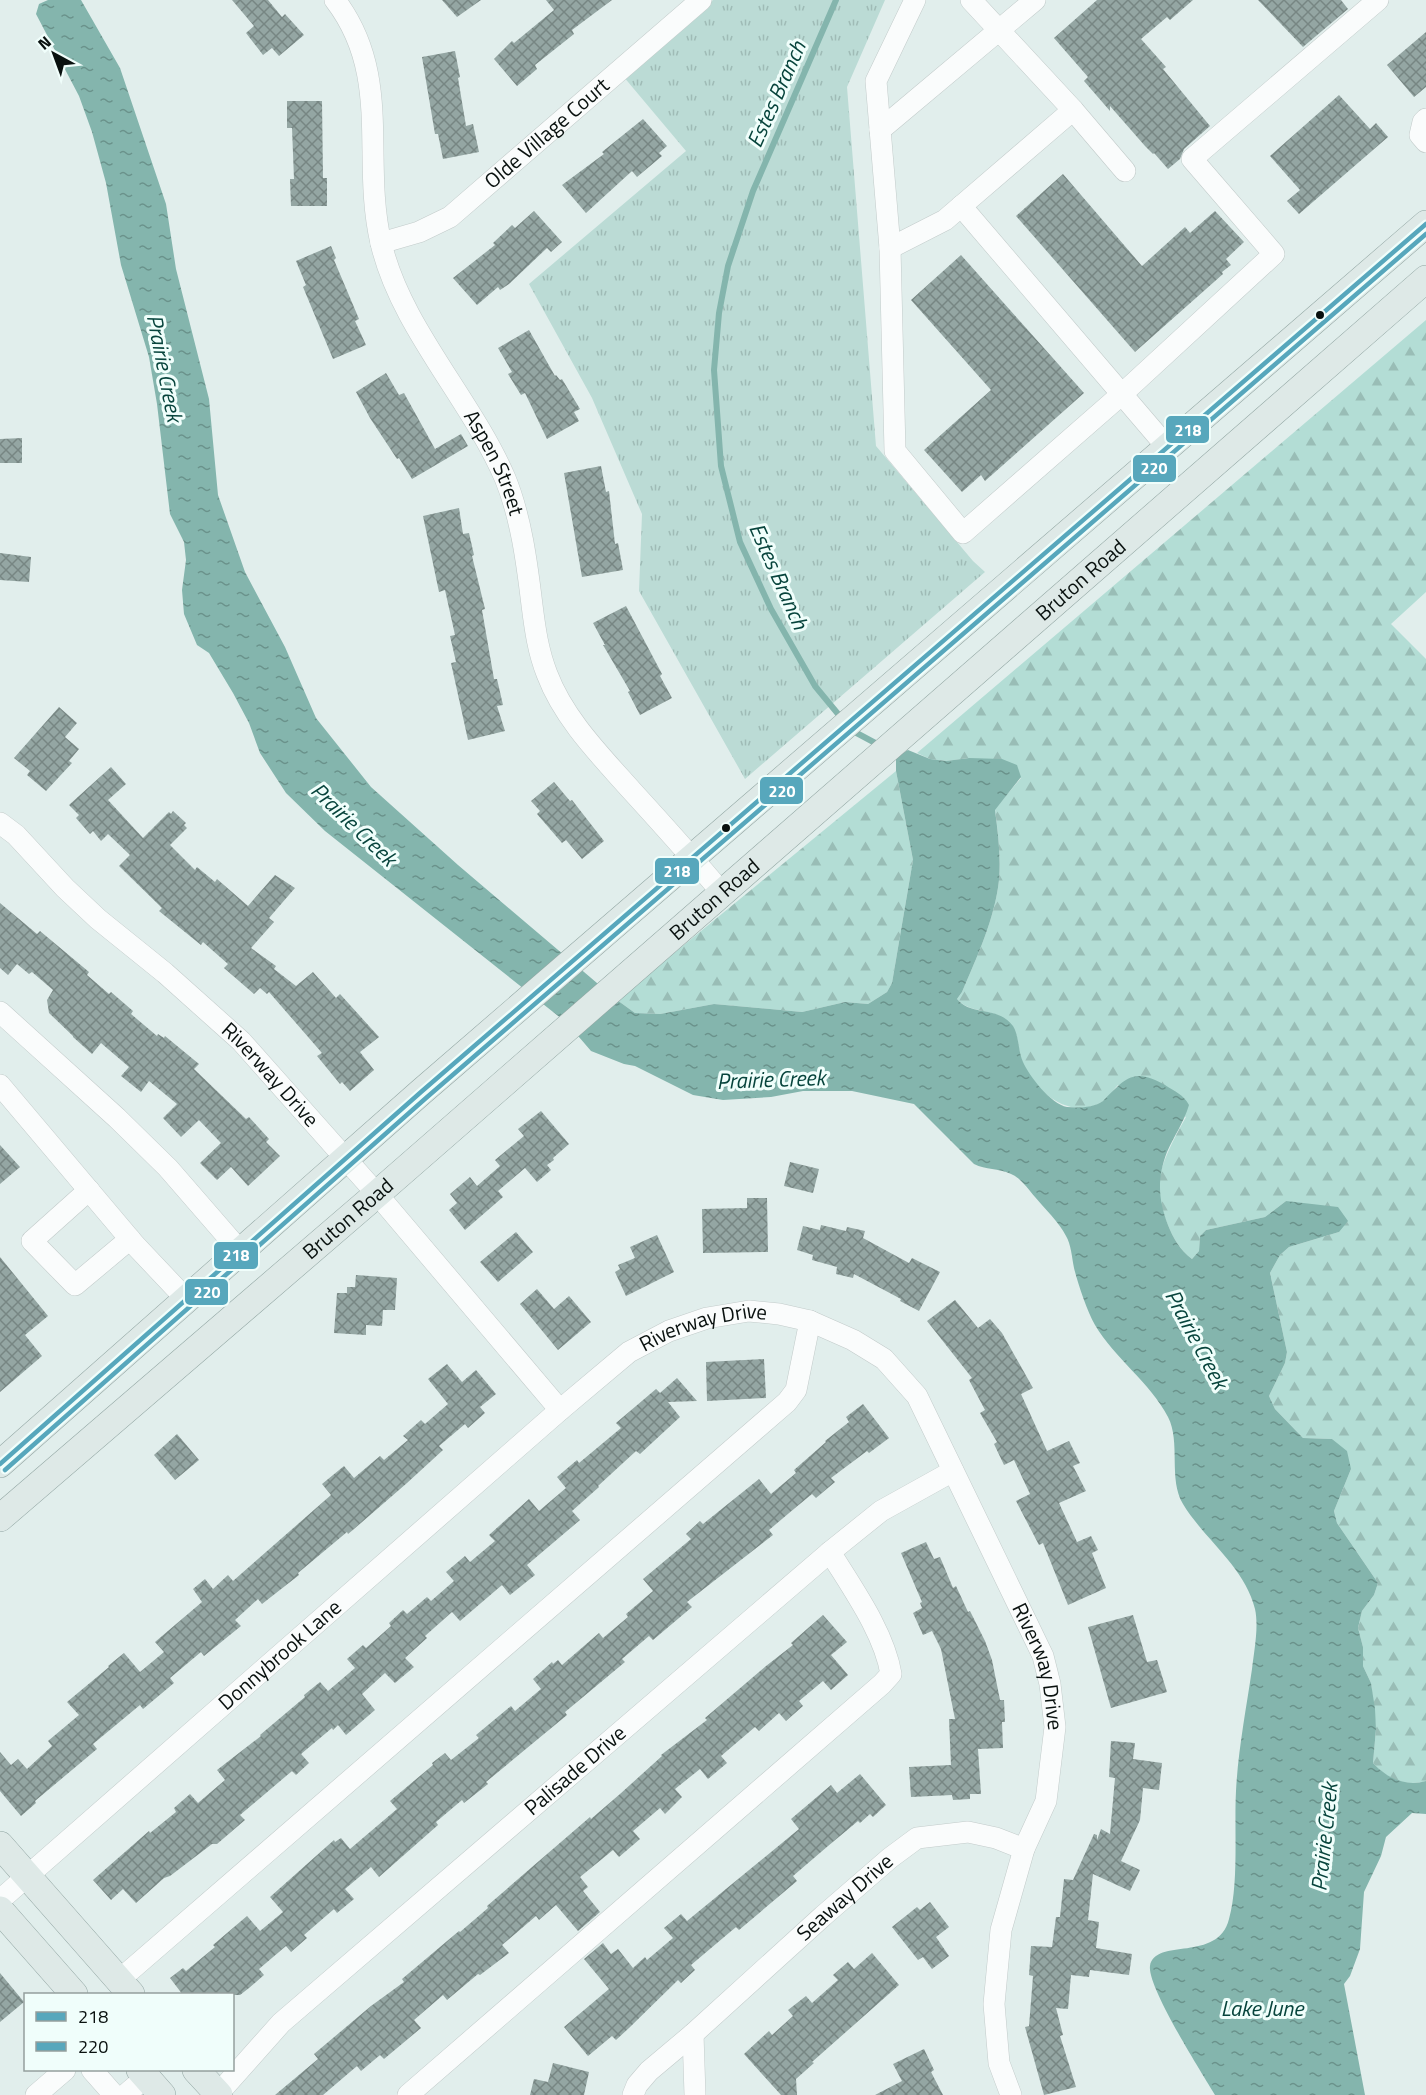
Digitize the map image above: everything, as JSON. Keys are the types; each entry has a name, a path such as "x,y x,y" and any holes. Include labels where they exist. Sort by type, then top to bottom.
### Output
{"main road":[{"name":"Bruton Road","path":"0,1464 624,915 1426,224"},
{"name":"Bruton Road","path":"0,1518 525,1066 1426,279"},
{"path":"1167,447 1196,479"},
{"path":"0,1845 124,1988"},
{"path":"0,1911 72,1993"},
{"path":"197,2071 218,2095"}],"street":[{"name":"Olde Village Court","path":"381,243 418,232 450,217 701,0"},
{"path":"915,0 876,81 890,248 895,452 963,533 1122,393 1274,254 1192,159 1378,0"},
{"path":"971,0 1073,110 1125,171"},
{"path":"880,130 1035,0"},
{"name":"Aspen Street","path":"341,2 370,76 373,112 373,170 381,243 403,302 488,445 505,478 517,514 536,638 547,674 564,708 591,745 722,893"},
{"path":"890,248 945,220 1073,110"},
{"path":"1426,119 1420,135 1426,142"},
{"path":"962,206 1167,447"},
{"name":"Riverway Drive","path":"0,823 16,835 65,888 98,919 241,1041 377,1194 560,1410 629,1352 669,1330 707,1318 749,1311 779,1314 810,1321 853,1340 884,1359 916,1396 1043,1656 1050,1684 1055,1727 1046,1801 1024,1849 1001,1930 994,2004 999,2063 1011,2095"},
{"path":"0,1012 117,1118 168,1168 240,1251"},
{"path":"0,1085 130,1239 186,1299"},
{"path":"89,1190 32,1241 75,1286 130,1239"},
{"path":"124,1988 787,1402 796,1390 810,1321"},
{"name":"Donnybrook Lane","path":"0,1900 560,1410"},
{"name":"Palisade Drive","path":"218,2095 281,2023 830,1552 881,1511 953,1471"},
{"path":"408,2095 891,1674 889,1663 869,1618 830,1552"},
{"name":"Seaway Drive","path":"633,2095 637,2085 649,2071 823,1916 890,1858 917,1838 968,1832 996,1838 1024,1849"},
{"path":"693,2034 695,2095"},
{"path":"36,2095 64,2071"},
{"path":"93,2071 114,2095"},
{"path":"125,2095 149,2080"}],"green space":[{"path":"713,0 885,0 847,87 876,446 973,561 985,572 745,779 639,591 642,514 592,398 529,284 686,151 623,76"},
{"path":"1426,320 1426,592 1391,624 1426,659 1426,1781 1411,1783 1390,1777 1373,1763 1376,1729 1371,1683 1363,1666 1363,1647 1358,1628 1362,1611 1374,1595 1378,1583 1337,1523 1334,1511 1351,1469 1332,1439 1303,1438 1275,1409 1269,1396 1285,1363 1287,1352 1270,1273 1280,1255 1289,1247 1339,1232 1286,1201 1265,1217 1206,1230 1200,1236 1199,1251 1192,1259 1180,1248 1172,1235 1161,1207 1158,1188 1165,1160 1186,1117 1118,1085 1102,1102 1090,1107 1077,1108 1054,1100 1035,1083 1028,1072 1022,1061 1012,1026 999,1016 970,1008 957,999 985,937 997,894 1000,863 995,809 1021,778 969,758 946,761 930,759 917,753"},
{"path":"896,771 913,860 892,983 887,992 868,1004 845,1002 802,1012 714,1004 660,1014 635,1013 617,1000"}],"water":[{"name":"Lake June","path":"48,0 81,0 120,68 166,204 176,269 209,399 218,495 245,572 285,647 316,718 371,787 458,865 635,1013 660,1014 714,1004 802,1012 845,1002 868,1004 887,992 892,983 913,860 896,771 896,757 908,750 930,759 946,761 969,758 1002,759 1017,765 1021,777 995,810 1000,871 994,909 979,951 957,999 970,1008 1000,1015 1013,1026 1021,1058 1026,1068 1041,1089 1061,1105 1085,1107 1095,1105 1103,1101 1128,1079 1139,1076 1158,1081 1184,1098 1189,1105 1167,1152 1160,1188 1162,1206 1170,1230 1180,1248 1192,1259 1199,1251 1200,1236 1206,1230 1265,1217 1286,1201 1338,1207 1348,1221 1339,1232 1289,1247 1280,1255 1270,1273 1287,1352 1285,1363 1269,1396 1275,1409 1303,1438 1332,1439 1347,1451 1351,1469 1334,1511 1337,1523 1378,1583 1374,1595 1362,1611 1358,1628 1363,1647 1363,1666 1371,1683 1375,1709 1373,1763 1384,1773 1397,1780 1411,1783 1426,1781 1426,1814 1412,1813 1386,1837 1381,1856 1364,1892 1360,1949 1350,1976 1344,1984 1365,2095 1215,2095 1176,2030 1151,1977 1150,1966 1154,1957 1213,1941 1223,1932 1229,1919 1235,1873 1237,1776 1255,1647 1256,1616 1250,1594 1242,1580 1183,1504 1176,1483 1174,1438 1168,1417 1161,1404 1112,1349 1095,1325 1078,1282 1068,1239 1056,1221 1018,1178 1006,1172 974,1164 914,1104 852,1091 803,1091 771,1097 723,1100 693,1095 635,1066 591,1051 567,1023 325,831 286,793 260,753 249,723 233,693 209,653 197,645 184,614 182,590 186,560 184,542 170,514 149,357 121,265 106,183 92,132 79,96 36,14 39,4"}],"building":[{"path":"232,0 268,0 282,17 285,14 304,35 279,56 272,48 263,55 246,33 254,26"},
{"path":"442,0 481,0 457,17"},
{"path":"546,0 612,0 572,30 574,34 535,65 537,69 517,86 494,59 512,41 514,43 554,10"},
{"path":"1097,0 1193,0 1170,20 1167,17 1141,39 1166,67 1163,69 1210,126 1184,149 1180,159 1168,169 1110,106 1110,111 1084,81 1088,77 1054,38"},
{"path":"1258,0 1341,0 1348,9 1303,47"},
{"path":"1426,32 1426,87 1414,97 1387,65"},
{"path":"455,51 466,126 473,124 479,152 443,159 438,134 435,134 422,57"},
{"path":"1339,95 1370,129 1376,123 1388,137 1299,214 1287,201 1300,190 1270,156"},
{"path":"287,101 322,101 323,178 327,178 327,206 291,206 290,179 294,179 292,128 287,128"},
{"path":"643,119 667,146 659,153 662,156 637,177 632,171 586,213 562,185 604,154 602,152"},
{"path":"1063,174 1142,266 1185,227 1190,233 1215,211 1244,242 1226,259 1231,265 1222,272 1223,274 1135,352 1016,216"},
{"path":"534,211 562,242 551,252 547,248 509,284 500,290 498,287 477,305 453,278 495,245 493,243 512,225 515,228"},
{"path":"331,246 336,258 334,260 359,319 355,321 366,345 333,359 303,287 306,285 296,261"},
{"path":"961,255 1084,393 985,481 981,475 962,492 924,450 991,390 911,300"},
{"path":"529,330 555,376 562,379 580,409 574,412 579,421 547,439 525,393 521,395 508,374 512,372 498,348"},
{"path":"386,373 399,395 404,393 435,449 461,434 468,446 412,479 370,418 356,392"},
{"path":"22,438 22,463 0,463 0,439"},
{"path":"601,466 606,492 609,491 615,544 618,543 623,570 582,577 564,473"},
{"path":"459,508 463,534 469,533 474,555 472,556 485,609 482,610 494,679 497,679 503,705 497,706 505,731 468,740 451,663 456,662 450,636 455,635 445,590 439,592 423,516"},
{"path":"0,553 31,557 29,582 0,580"},
{"path":"626,606 672,698 640,715 628,692 630,691 593,623"},
{"path":"59,707 77,723 65,737 79,749 69,761 72,763 46,791 27,775 30,771 14,758"},
{"path":"111,767 126,784 108,800 143,838 169,812 171,814 173,811 186,823 184,825 187,828 170,845 195,870 197,867 215,882 217,879 248,906 275,875 295,888 269,918 274,922 251,948 276,966 274,969 296,986 313,972 336,998 340,994 379,1037 360,1052 374,1070 350,1091 342,1082 340,1084 317,1056 322,1053 269,992 267,994 260,988 254,994 224,968 228,964 203,942 201,945 159,911 162,908 119,866 130,855 108,834 101,841 93,831 90,834 76,818 79,815 69,805"},
{"path":"554,782 570,801 572,800 604,841 582,859 566,840 562,843 537,814 540,811 531,801"},
{"path":"0,903 37,934 40,931 89,972 87,975 133,1011 131,1014 157,1036 158,1034 164,1038 165,1036 199,1064 194,1069 246,1119 249,1117 269,1139 266,1142 280,1156 248,1186 231,1167 217,1180 200,1163 221,1143 199,1120 181,1137 163,1118 177,1104 149,1081 141,1092 121,1076 129,1067 101,1043 92,1054 73,1037 49,1013 47,1000 53,990 32,972 29,974 17,964 8,975 0,968"},
{"path":"541,1111 569,1144 547,1165 551,1170 537,1182 525,1168 498,1191 503,1197 465,1230 449,1210 457,1203 450,1194 470,1177 477,1186 500,1166 495,1160 524,1136 518,1129"},
{"path":"0,1145 20,1167 0,1184"},
{"path":"790,1162 819,1169 813,1193 784,1186"},
{"path":"747,1198 767,1198 768,1252 703,1253 702,1209 747,1208"},
{"path":"821,1225 846,1231 847,1227 865,1231 863,1238 909,1263 912,1258 940,1272 919,1311 854,1274 853,1278 836,1274 837,1267 812,1260 813,1255 797,1250 803,1226 820,1230"},
{"path":"516,1232 533,1252 498,1282 480,1262"},
{"path":"657,1235 674,1272 626,1296 615,1272 620,1269 618,1265 635,1258 630,1247"},
{"path":"0,1257 48,1316 25,1335 42,1356 0,1392"},
{"path":"356,1275 397,1278 395,1310 383,1310 382,1326 366,1325 366,1335 334,1333 337,1293 347,1293 347,1287 355,1287"},
{"path":"537,1289 554,1309 569,1296 591,1322 558,1350 520,1304"},
{"path":"955,1300 978,1328 990,1319 1002,1333 1033,1388 1021,1394 1047,1451 1069,1441 1080,1463 1073,1466 1086,1491 1059,1503 1077,1542 1091,1536 1098,1550 1092,1553 1106,1588 1068,1605 1043,1543 1039,1545 1016,1501 1030,1494 1014,1460 1004,1465 994,1444 997,1442 980,1413 985,1410 969,1380 972,1378 927,1321"},
{"path":"764,1359 766,1398 707,1401 706,1362"},
{"path":"447,1364 462,1382 476,1370 496,1394 480,1407 485,1413 468,1428 465,1424 439,1446 443,1450 354,1529 348,1534 347,1532 298,1573 299,1575 262,1604 258,1599 235,1620 241,1626 204,1656 201,1652 170,1678 174,1683 143,1709 140,1705 93,1744 97,1749 35,1801 36,1803 21,1816 0,1791 0,1752 11,1765 18,1759 27,1769 52,1746 48,1741 79,1715 67,1702 108,1666 124,1653 140,1672 164,1652 155,1642 202,1602 193,1589 205,1579 213,1589 228,1575 233,1581 331,1495 322,1484 344,1466 354,1478 380,1456 384,1460 408,1440 403,1436 421,1420 425,1424 448,1404 428,1379"},
{"path":"677,1378 697,1401 668,1402 680,1417 640,1454 636,1451 572,1511 580,1520 527,1565 535,1575 510,1595 502,1585 460,1621 452,1612 405,1658 414,1667 395,1683 385,1673 362,1694 375,1710 346,1735 338,1725 333,1730 332,1728 301,1754 309,1763 296,1775 292,1771 240,1815 245,1820 217,1844 212,1844 170,1876 164,1878 136,1903 123,1889 111,1900 93,1880 149,1831 150,1833 176,1812 174,1808 190,1794 198,1803 225,1780 217,1770 261,1736 320,1682 328,1691 355,1668 347,1659 363,1645 366,1648 391,1626 389,1623 403,1610 407,1614 427,1597 431,1601 454,1581 446,1572 465,1556 470,1562 495,1541 489,1535 529,1499 539,1511 566,1488 557,1477 577,1460 579,1463 621,1428 616,1423 656,1389 660,1393"},
{"path":"863,1404 889,1438 831,1478 835,1482 816,1498 812,1494 769,1530 773,1535 687,1602 692,1607 653,1640 649,1636 622,1659 625,1662 565,1712 567,1715 486,1782 488,1784 464,1803 462,1800 436,1822 438,1825 379,1877 371,1867 345,1889 354,1899 337,1913 334,1909 304,1935 307,1938 291,1952 286,1946 259,1969 264,1975 249,1988 240,1995 181,1993 170,1978 183,1968 186,1971 247,1916 260,1931 283,1912 270,1897 334,1840 335,1842 341,1838 350,1849 397,1809 390,1801 433,1765 432,1763 445,1753 451,1760 479,1738 476,1735 511,1706 515,1711 541,1689 533,1679 552,1662 553,1664 558,1660 562,1665 599,1633 603,1638 628,1617 626,1614 653,1591 643,1579 691,1539 686,1534 700,1521 703,1524 759,1479 771,1494 796,1473 794,1470 825,1441 849,1422 846,1417"},
{"path":"177,1434 199,1460 175,1480 154,1455"},
{"path":"926,1542 934,1559 940,1557 953,1588 956,1586 985,1641 992,1660 1000,1700 1004,1700 1003,1748 978,1749 981,1794 970,1794 970,1799 953,1800 952,1795 911,1797 909,1767 951,1765 949,1719 955,1719 941,1649 932,1631 923,1635 913,1613 922,1608 920,1603 922,1602 901,1553"},
{"path":"823,1615 847,1642 831,1655 848,1675 831,1690 823,1681 799,1701 803,1706 786,1721 779,1713 759,1731 755,1727 721,1756 727,1763 708,1779 700,1769 675,1789 682,1797 665,1814 660,1808 633,1831 640,1839 619,1857 613,1850 580,1877 588,1887 583,1891 600,1912 578,1931 556,1905 539,1920 536,1916 502,1945 509,1953 480,1975 478,1974 447,2000 443,1995 414,2020 421,2028 384,2059 380,2055 361,2071 357,2066 323,2095 275,2095 318,2059 314,2054 371,2006 404,1982 402,1979 488,1908 487,1906 590,1817 591,1819 620,1794 661,1755 707,1720 705,1718 793,1645 791,1643"},
{"path":"1133,1615 1147,1662 1157,1660 1167,1692 1111,1708 1088,1627"},
{"path":"1111,1741 1135,1743 1133,1759 1162,1763 1159,1790 1143,1788 1140,1820 1121,1861 1140,1870 1130,1891 1093,1874 1088,1920 1099,1922 1096,1948 1132,1954 1129,1975 1090,1970 1089,1977 1071,1975 1068,2009 1056,2008 1063,2035 1060,2036 1076,2087 1044,2095 1025,2027 1029,2026 1033,1976 1029,1975 1031,1946 1052,1947 1056,1917 1060,1917 1064,1879 1073,1880 1094,1834 1097,1835 1097,1840 1101,1829 1110,1834 1115,1778 1109,1777"},
{"path":"860,1774 886,1805 873,1817 870,1814 860,1823 858,1821 828,1846 793,1876 797,1881 739,1930 736,1927 691,1965 695,1970 681,1983 678,1980 616,2040 612,2036 588,2056 564,2027 609,1989 584,1959 603,1943 611,1954 618,1949 633,1968 645,1957 647,1960 673,1938 664,1928 681,1914 687,1921 799,1829 791,1819 831,1785 837,1793"},
{"path":"930,1902 949,1927 936,1937 949,1956 932,1969 923,1957 918,1960 892,1927 917,1907 920,1910"},
{"path":"872,1953 899,1985 796,2079 797,2095 781,2095 744,2054 769,2031 772,2035 793,2016 788,2010 806,1996 812,2003 838,1980 833,1975 848,1962 854,1969"},
{"path":"0,1973 24,2002 0,2022"},
{"path":"924,2049 934,2070 931,2072 943,2095 875,2095 902,2081 893,2064"},
{"path":"553,2063 589,2072 584,2095 530,2095 534,2079 548,2082"}],"waterway":[{"name":"Estes Branch","path":"836,0 753,191 728,266 719,313 714,370 721,466 740,542 771,609 815,686 843,720"},
{"name":"Estes Branch","path":"851,730 879,745"}],"transit line":[{"name":"218","path":"0,1464 421,1092 1426,224"},
{"name":"220","path":"5,1470 426,1098 1426,234"}],"water label":[{"name":"Prairie Creek","path":"165,368"},
{"name":"Prairie Creek","path":"354,824"},
{"name":"Prairie Creek","path":"771,1079"},
{"name":"Prairie Creek","path":"1197,1339"},
{"name":"Prairie Creek","path":"1324,1837"}]}
